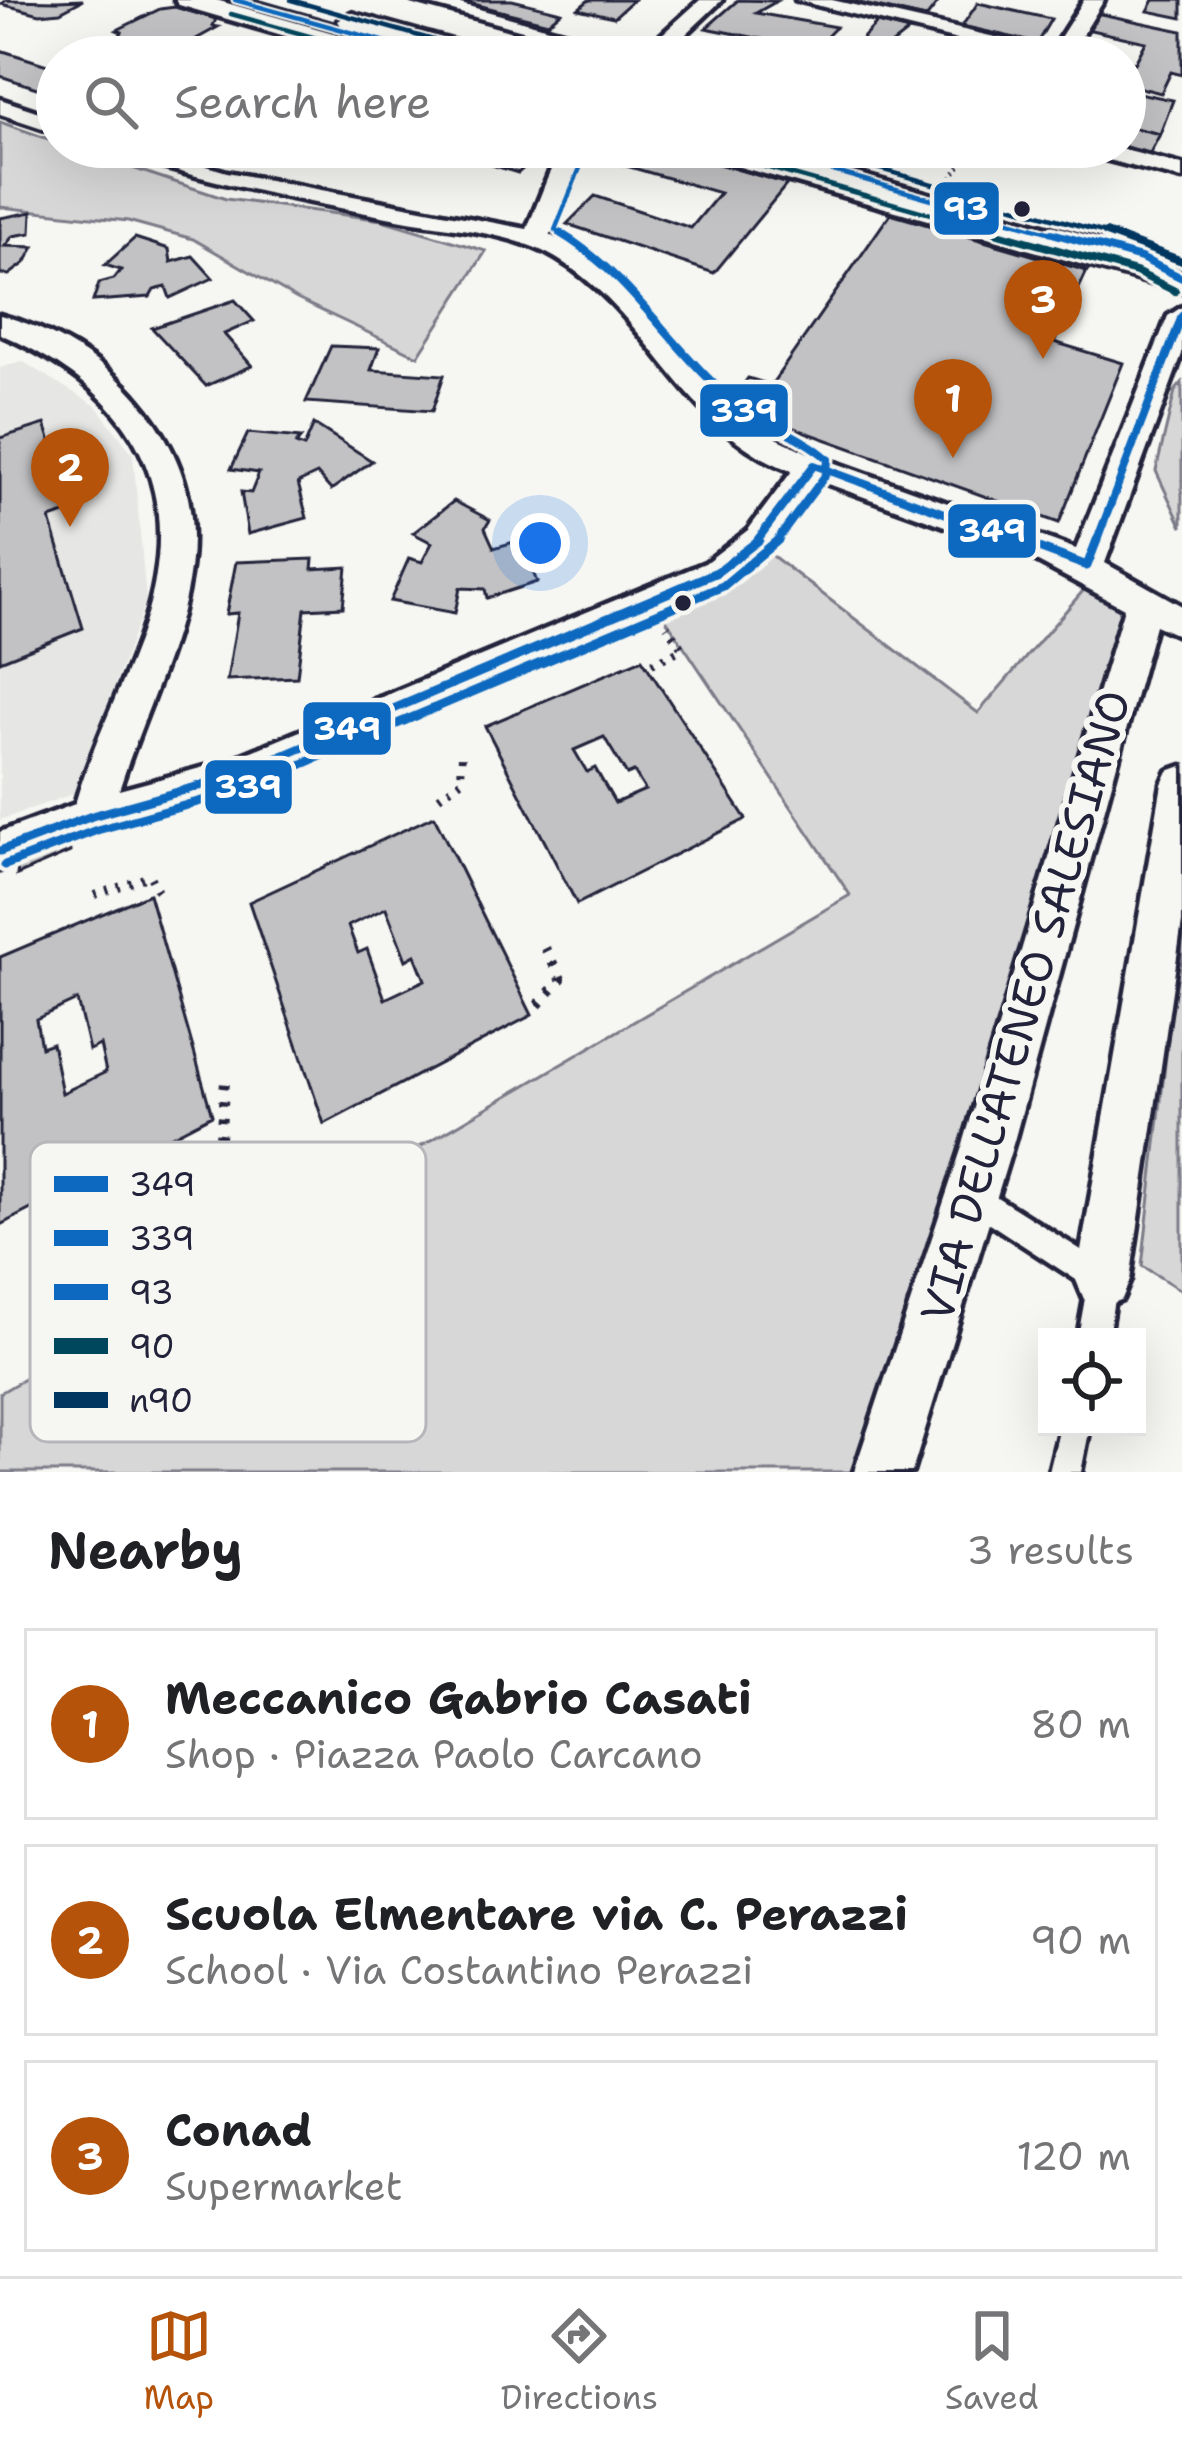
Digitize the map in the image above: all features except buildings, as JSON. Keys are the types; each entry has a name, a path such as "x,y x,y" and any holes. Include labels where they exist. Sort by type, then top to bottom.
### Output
{"street":[{"path":"188,0 314,36"},
{"path":"286,0 407,36"},
{"path":"422,0 560,36"},
{"path":"671,36 712,0"},
{"path":"806,0 964,36"},
{"path":"1070,36 1094,0"},
{"path":"544,36 548,33"},
{"path":"0,106 36,119"},
{"path":"1146,163 1182,172"},
{"name":"VIA DELL'ATENEO SALESIANO","path":"187,168 223,179 536,238 583,261 710,403 770,450 1087,566 1162,613 883,1472"},
{"path":"536,238 564,168"},
{"path":"781,168 1182,279"},
{"path":"871,168 1182,251"},
{"path":"1087,566 1182,316"},
{"path":"0,324 68,352 116,388 155,442 170,490 176,541 170,598 92,816"},
{"path":"0,851 92,816 235,776 717,572 760,539 814,465"},
{"path":"1103,1280 1182,784"}],"lane":[{"path":"235,0 364,36"},
{"path":"822,168 1141,258 1182,279"},
{"path":"973,1196 1103,1280 1095,1328"},
{"path":"1065,1472 1073,1436"}],"path":[{"path":"944,188 959,168"},
{"path":"652,664 682,649 656,610"},
{"path":"439,797 461,781 462,755"},
{"path":"95,895 150,876 161,898"},
{"path":"538,1004 560,979 545,949"},
{"path":"214,1142 220,1137 225,1082"}],"shaded area":[{"path":"0,122 36,135 36,168 132,168 226,199 382,220 486,251 418,356 297,299 193,239 128,221 0,207"},
{"path":"22,361 96,406 133,454 146,600 75,793 0,820 0,368"},
{"path":"1182,383 1182,527 1156,471 1175,391"},
{"path":"765,550 978,713 1094,578 1133,603 955,1203 851,1472 0,1472 0,1393 30,1375 30,1442 426,1442 426,1143 850,895 659,609"},
{"path":"1182,916 1182,1291 1142,1266"}],"transit line":[{"name":"93","path":"235,0 364,36"},
{"name":"n90","path":"291,0 419,36"},
{"name":"90","path":"231,14 309,36"},
{"name":"339","path":"5,865 97,830 241,790 723,586 771,549 827,473 828,459 757,420 722,393 609,268 555,230 580,168"},
{"name":"90","path":"769,168 1136,272 1175,291"},
{"name":"93","path":"822,168 1141,258 1182,278"},
{"name":"n90","path":"877,168 1145,244 1182,261"},
{"name":"349","path":"0,851 92,816 235,776 717,572 760,539 814,465 1087,566 1182,316"}],"place":[{"name":"Conad","path":"1043,359"},
{"name":"Meccanico Gabrio Casati","path":"953,458"},
{"name":"Scuola Elmentare via C. Perazzi","path":"70,527"}]}
